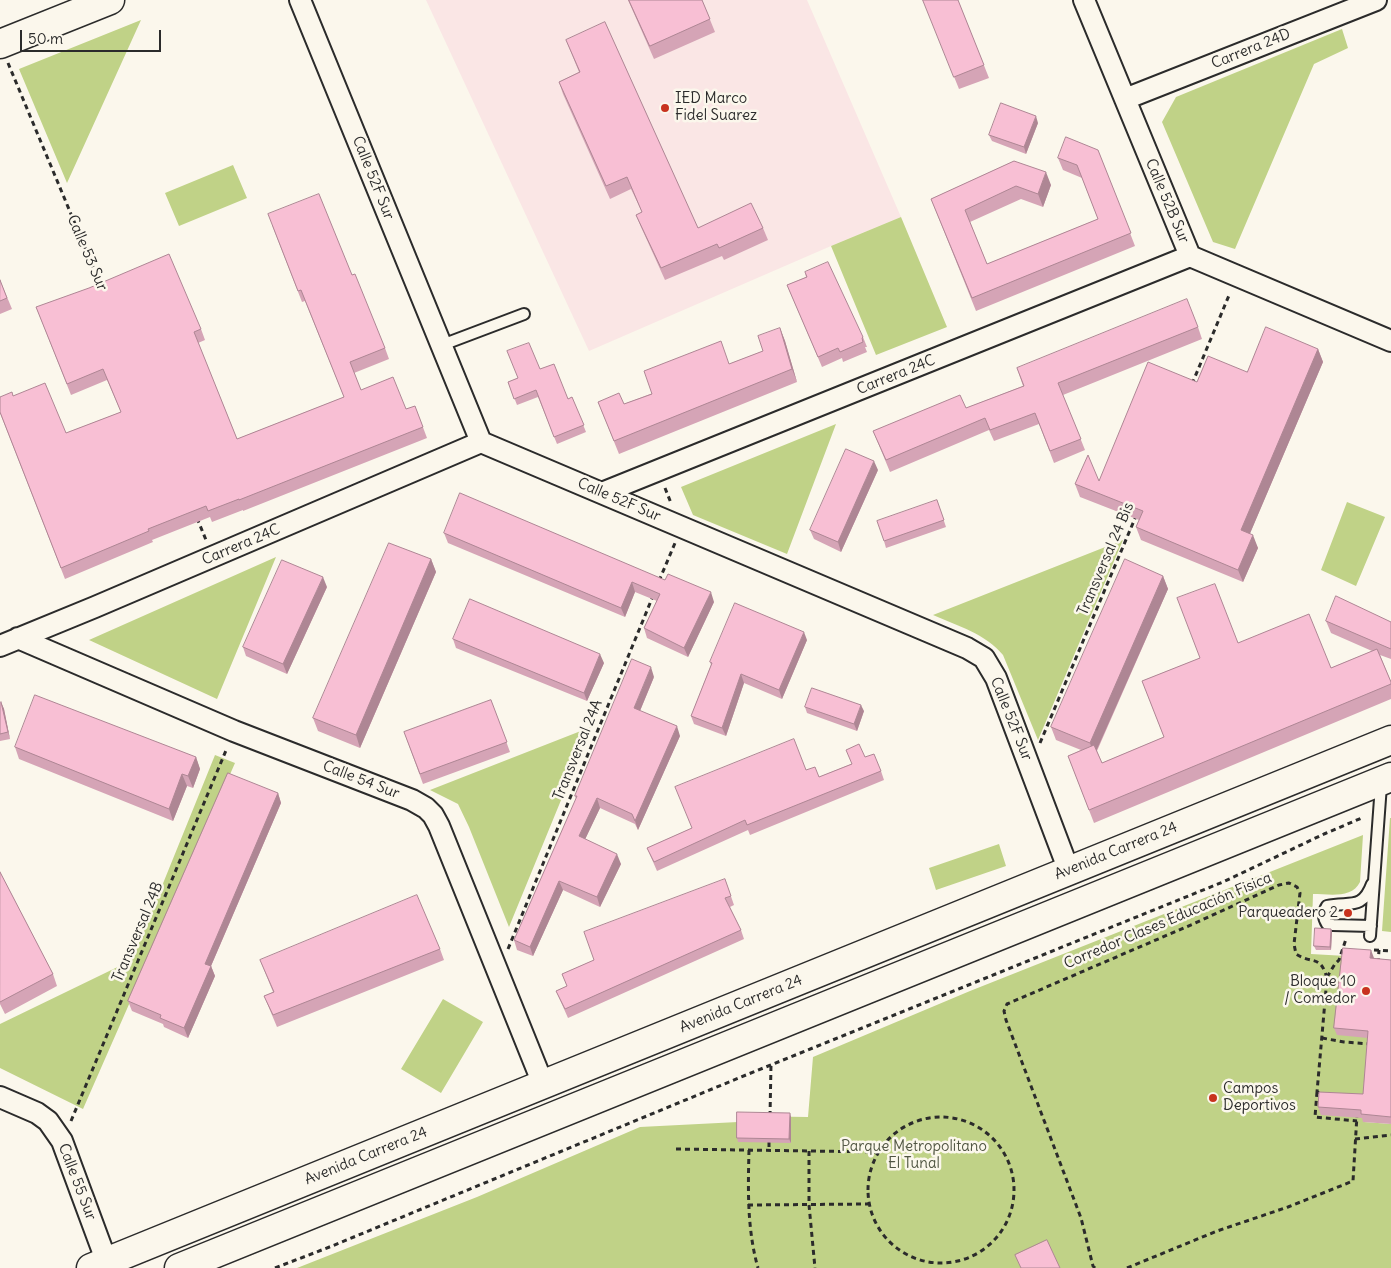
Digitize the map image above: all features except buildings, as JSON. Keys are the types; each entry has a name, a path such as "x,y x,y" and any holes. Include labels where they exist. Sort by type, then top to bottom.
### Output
{"main road":[{"path":"2,48 110,0"},
{"name":"Avenida Carrera 24","path":"102,1266 543,1084 1391,740"},
{"path":"179,1268 1386,779"}],"street":[{"name":"Calle 52F Sur","path":"300,0 481,442 967,648 984,658 996,678 1069,871"},
{"name":"Calle 52B Sur","path":"1084,0 1190,256 1391,341"},
{"name":"Carrera 24D","path":"1125,99 1376,0"},
{"name":"Carrera 24C","path":"602,493 1190,256"},
{"name":"Carrera 24C","path":"9,642 481,442"},
{"name":"Calle 54 Sur","path":"9,642 234,732 379,786 426,808 434,815 439,826 543,1084"},
{"name":"Calle 55 Sur","path":"0,1097 37,1113 48,1121 62,1141 102,1266"}],"lane":[{"path":"442,346 524,314"},
{"path":"1374,876 1368,894 1360,901 1327,906 1324,910 1324,919 1327,924 1370,931 1379,811 1386,779"}],"path":[{"name":"Calle 53 Sur","path":"2,48 101,288"},
{"path":"1191,387 1237,276"},
{"path":"196,515 213,557"},
{"name":"Transversal 24 Bis","path":"1030,767 1137,515"},
{"name":"Transversal 24A","path":"498,973 678,535"},
{"name":"Transversal 24B","path":"62,1141 234,732"},
{"path":"275,1268 1223,882 1324,834 1379,811"},
{"name":"Corredor Clases Educación Fisica","path":"1096,1268 1093,1266 1081,1218 1006,1020 1004,1011 1007,1004 1279,885 1289,883 1300,892 1294,944 1296,954 1306,960 1320,963 1324,966 1327,978"},
{"path":"1356,1121 1315,1117 1327,978 1334,964 1339,960 1344,941 1350,934 1370,931"},
{"path":"1378,966 1379,950"},
{"path":"1322,1038 1371,1044"},
{"path":"770,1116 771,1065"},
{"path":"1317,1092 1326,1093"},
{"path":"1127,1268 1217,1231 1313,1198 1353,1181 1358,1112"},
{"path":"942,1117 968,1122 989,1135 1006,1154 1014,1178 1014,1203 1005,1227 989,1246 967,1259 942,1264 917,1259 894,1246 878,1227 869,1204 868,1186 871,1168 878,1152 895,1133 917,1121 942,1117"},
{"path":"1355,1139 1391,1135"},
{"path":"769,1142 769,1151"},
{"path":"676,1149 878,1152"},
{"path":"749,1150 748,1205 754,1255 758,1268"},
{"path":"808,1151 808,1205 815,1268"},
{"path":"748,1205 869,1204"}],"shaded area":[{"name":"IED Marco Fidel Suarez","path":"426,0 807,0 901,217 589,351"}],"green space":[{"path":"141,20 67,183 19,69"},
{"path":"1342,29 1348,48 1314,64 1235,249 1213,242 1162,122 1176,97"},
{"path":"233,165 247,198 179,226 165,193"},
{"path":"901,217 947,327 876,355 831,246"},
{"path":"836,424 787,554 693,515 681,487"},
{"path":"1347,502 1385,517 1356,586 1321,570"},
{"path":"1123,540 1038,740 1003,655 980,636 933,615"},
{"path":"276,557 217,699 89,640"},
{"path":"591,727 509,927 458,804 430,790"},
{"path":"215,755 235,763 83,1109 0,1068 0,1024 132,960"},
{"path":"1391,818 1391,932 1382,931"},
{"name":"Parque Metropolitano El Tunal","path":"1363,835 1360,882 1356,887 1352,891 1340,894 1313,894 1311,954 1346,956 1371,1039 1364,1122 1391,1124 1391,1268 297,1268 477,1197 640,1127 738,1122 739,1116 808,1117 813,1057 970,991"},
{"path":"999,844 1006,866 936,890 929,868"},
{"path":"443,999 483,1022 441,1093 401,1069"}],"place":[{"name":"IED Marco Fidel Suarez","path":"665,108"},
{"name":"Parqueadero 2","path":"1348,913"},
{"name":"Bloque 10 / Comedor","path":"1366,991"},
{"name":"Campos Deportivos","path":"1213,1098"}]}
